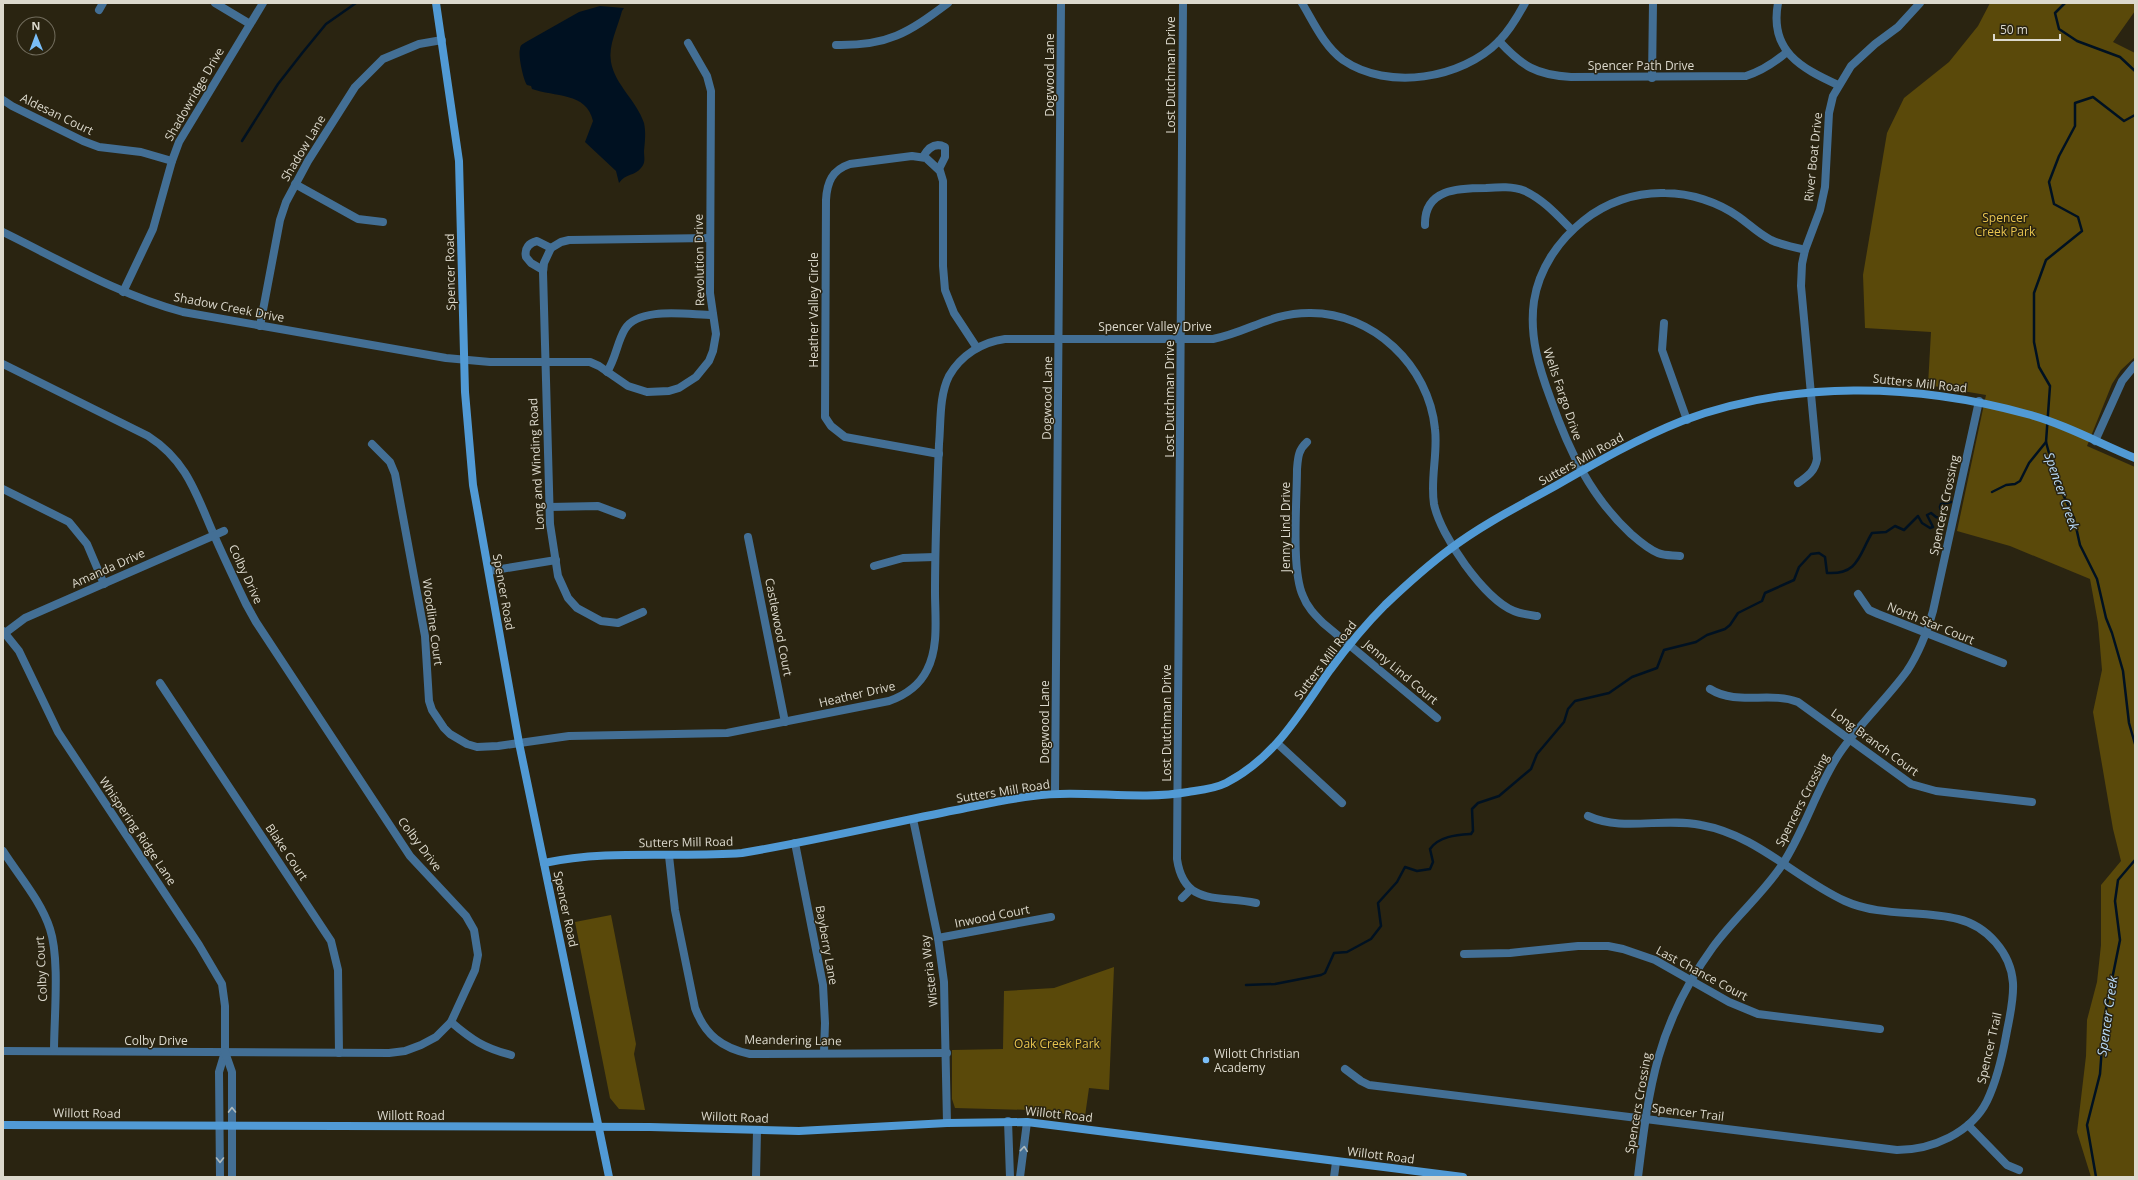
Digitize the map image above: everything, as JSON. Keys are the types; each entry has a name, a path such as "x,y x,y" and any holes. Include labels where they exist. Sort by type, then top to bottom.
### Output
{"main road":[{"name":"Spencer Road","path":"436,3 459,161 464,360 469,452 519,743 609,1177"},
{"name":"Sutters Mill Road","path":"544,863 574,857 669,856 742,853 1022,797 1055,794 1144,797 1178,794 1207,789 1228,781 1263,759 1278,744 1349,644 1369,621 1409,582 1453,547 1622,448 1687,420 1736,405 1811,393 1870,389 1895,390 1979,402 2030,415 2065,427 2135,458"},
{"name":"Willott Road","path":"3,1125 598,1127 799,1131 947,1123 1027,1122 1463,1177"}],"street":[{"path":"214,3 250,24"},
{"name":"Shadowridge Drive","path":"123,292 153,229 172,161 179,142 263,3"},
{"path":"836,45 860,46 897,37 917,27 948,3"},
{"name":"Dogwood Lane","path":"1055,794 1060,338 1061,3"},
{"name":"Lost Dutchman Drive","path":"1183,3 1177,858 1178,869 1190,890"},
{"path":"1302,3 1326,42 1339,56 1356,66 1386,75 1414,77 1436,74 1467,63 1499,41 1525,3"},
{"path":"1652,78 1653,3"},
{"path":"1778,3 1776,19 1778,31 1787,52 1803,68 1838,85"},
{"name":"River Boat Drive","path":"1798,483 1808,476 1815,468 1817,460 1801,286 1802,264 1805,250 1820,210 1825,187 1829,113 1838,85 1851,66 1898,27 1920,3"},
{"name":"Shadow Lane","path":"260,326 280,220 295,184 355,87 368,72 383,59 402,50 442,40"},
{"name":"Spencer Path Drive","path":"1499,41 1521,63 1545,75 1571,77 1652,78 1746,76 1764,69 1787,52"},
{"name":"Revolution Drive","path":"464,360 590,362 637,390 658,393 679,388 696,377 709,361 713,351 716,334 710,293 711,92 707,76 688,43"},
{"name":"Aldesan Court","path":"3,100 83,142 99,147 141,152 172,161"},
{"path":"939,169 945,157 945,148 940,145 933,146 923,157 939,169 943,181 943,266 945,290 954,313 977,348"},
{"name":"Heather Valley Circle","path":"923,157 912,156 850,164 841,167 830,178 826,200 824,407 825,417 830,426 845,437 939,454"},
{"path":"295,184 358,219 384,222"},
{"path":"1425,225 1427,209 1434,200 1444,193 1454,189 1498,187 1523,190 1534,196 1548,206 1572,230"},
{"name":"Wells Fargo Drive","path":"1680,556 1658,553 1636,538 1607,509 1581,471 1566,443 1548,393 1536,353 1533,337 1533,312 1538,286 1552,256 1572,230 1598,210 1633,196 1665,193 1682,194 1711,202 1725,208 1772,240 1805,250"},
{"name":"Shadow Creek Drive","path":"3,232 123,292 183,312 464,360"},
{"path":"543,270 531,263 526,257 526,248 530,243 537,240 551,248 561,242 569,240 710,238"},
{"name":"Long and Winding Road","path":"551,248 544,262 543,270 544,361 550,524 562,587 568,598 577,608 588,616 612,624 622,622 643,612"},
{"name":"Spencer Valley Drive","path":"977,348 986,343 1005,339 1181,339 1226,336 1280,316 1311,313 1343,317 1360,324 1387,339 1417,375 1431,405 1436,430 1433,487 1434,503 1443,530 1453,547 1480,582 1504,605 1514,611 1537,616"},
{"path":"607,372 616,356 625,329 637,318 651,314 713,315"},
{"path":"1664,323 1662,350 1687,420"},
{"name":"Heather Drive","path":"519,743 569,736 712,734 786,722 889,701 901,697 912,690 927,670 933,652 935,624 935,557 942,399 946,384 956,365 977,348"},
{"name":"Colby Drive","path":"3,364 123,423 163,445 174,456 191,481 246,604 273,648 410,856 466,916 474,930 478,955 475,970 451,1022 436,1037 405,1051 339,1053 3,1051"},
{"path":"2095,441 2122,381 2135,365"},
{"name":"Spencers Crossing","path":"1638,1177 1650,1087 1659,1050 1673,1014 1690,980 1714,946 1764,890 1783,863 1829,772 1849,740 1908,669 1926,634 1935,604 1979,402"},
{"name":"Jenny Lind Drive","path":"1307,442 1302,447 1298,455 1297,469 1298,581 1302,595 1314,614 1349,644"},
{"name":"Woodline Court","path":"372,444 390,462 396,474 425,636 429,700 432,710 450,734 467,744 489,747 519,743"},
{"path":"3,488 69,522 87,544 104,584"},
{"path":"549,507 598,506 622,515"},
{"name":"Amanda Drive","path":"4,632 26,618 214,534 224,531"},
{"name":"Castlewood Court","path":"748,537 786,722"},
{"path":"874,566 904,558 935,557"},
{"path":"489,571 556,560"},
{"name":"North Star Court","path":"1858,594 1869,610 1926,634 2003,663"},
{"name":"Whispering Ridge Lane","path":"4,632 19,651 58,732 212,964 222,984 225,1006 225,1052 219,1072 220,1177"},
{"name":"Jenny Lind Court","path":"1349,644 1436,718"},
{"name":"Blake Court","path":"160,683 331,941 338,970 339,1053"},
{"name":"Long Branch Court","path":"1710,689 1718,694 1730,697 1777,697 1789,699 1807,707 1901,778 1922,788 2032,802"},
{"path":"1278,744 1342,803"},
{"name":"Spencer Trail","path":"1345,1069 1360,1082 1369,1085 1897,1150 1926,1147 1953,1136 1968,1125 1982,1109 1989,1097 1998,1073 2011,1009 2013,982 2002,951 1987,935 1968,923 1948,917 1857,905 1833,895 1743,839 1702,825 1659,821 1610,824 1588,816"},
{"name":"Wisteria Way","path":"913,818 938,938 944,982 947,1053 947,1123"},
{"name":"Bayberry Lane","path":"795,843 823,985 825,1023 824,1053"},
{"name":"Colby Court","path":"3,851 39,906 51,930 54,945 55,971 54,1051"},
{"name":"Meandering Lane","path":"669,856 674,902 691,988 698,1014 706,1031 726,1046 750,1054 947,1053"},
{"path":"1182,898 1190,890 1212,899 1256,902"},
{"name":"Inwood Court","path":"938,938 1051,917"},
{"name":"Last Chance Court","path":"1464,954 1510,953 1578,946 1608,946 1623,949 1643,956 1734,1005 1758,1014 1880,1029"},
{"path":"451,1022 472,1039 489,1049 511,1055"},
{"name":"Whispering Ridge Lane","path":"225,1052 232,1072 232,1177"},
{"path":"1008,1122 1010,1177"},
{"path":"1020,1177 1027,1122"},
{"path":"1968,1125 2007,1164 2019,1170"},
{"path":"756,1177 757,1131"},
{"path":"1334,1177 1336,1162"}],"green space":[{"name":"Spencer Creek Park","path":"1990,3 2135,3 2135,11 2113,42 2135,53 2135,357 2121,370 2112,384 2087,446 2135,467 2135,1177 2091,1177 2077,1132 2086,1056 2087,1020 2097,982 2101,945 2101,885 2121,861 2113,829 2093,712 2102,670 2098,623 2090,579 2010,546 1957,531 1986,395 1928,385 1931,332 1865,328 1863,275 1887,133 1904,98 1949,62 1978,26"},
{"path":"611,915 636,1044 634,1054 645,1110 619,1109 610,1098 575,922"},
{"name":"Oak Creek Park","path":"1114,967 1109,1090 1089,1088 1085,1116 1031,1110 955,1108 952,1099 952,1050 1003,1049 1004,991 1054,988"}],"water":[{"path":"600,6 624,8 612,43 610,56 611,62 613,70 621,86 641,115 645,126 644,164 639,171 625,178 619,183 616,171 585,142 593,121 590,112 577,100 532,89 531,86 527,85 522,73 520,56 520,48 524,43 579,12"}],"waterway":[{"path":"242,141 278,84 326,24 356,3"},
{"name":"Spencer Creek","path":"2065,3 2055,13 2059,29 2077,41 2120,57 2135,71"},
{"name":"Spencer Creek","path":"2135,115 2124,121 2093,97 2075,103 2075,126 2059,156 2049,182 2054,204 2078,217 2082,231 2046,260 2034,293 2034,342 2039,367 2050,386 2046,442 2056,479 2074,518 2080,545 2097,579 2106,618 2123,671 2129,723 2135,744"},
{"path":"1992,492 2006,485 2015,484 2020,481 2029,463 2046,442"},
{"path":"1246,985 1275,984 1321,975 1325,973 1334,953 1347,952 1371,939 1381,926 1378,903 1397,882 1405,867 1417,871 1430,869 1433,862 1430,849 1438,841 1449,837 1471,834 1473,831 1472,809 1478,803 1499,796 1531,769 1537,754 1564,722 1568,709 1575,701 1609,693 1632,677 1657,668 1664,650 1696,642 1707,635 1725,629 1730,625 1738,613 1762,601 1765,593 1794,580 1799,567 1811,554 1819,553 1825,557 1827,573 1846,571 1857,562 1872,533 1886,532 1895,526 1904,530 1918,516 1922,523 1930,528 1933,527 1927,515 1931,513 1942,519 1941,504 1951,502"},
{"name":"Spencer Creek","path":"2096,1177 2087,1125 2100,1074 2104,1019 2120,940 2115,901 2118,880 2135,860"}],"place":[{"name":"Wilott Christian Academy","path":"1206,1060"}]}
